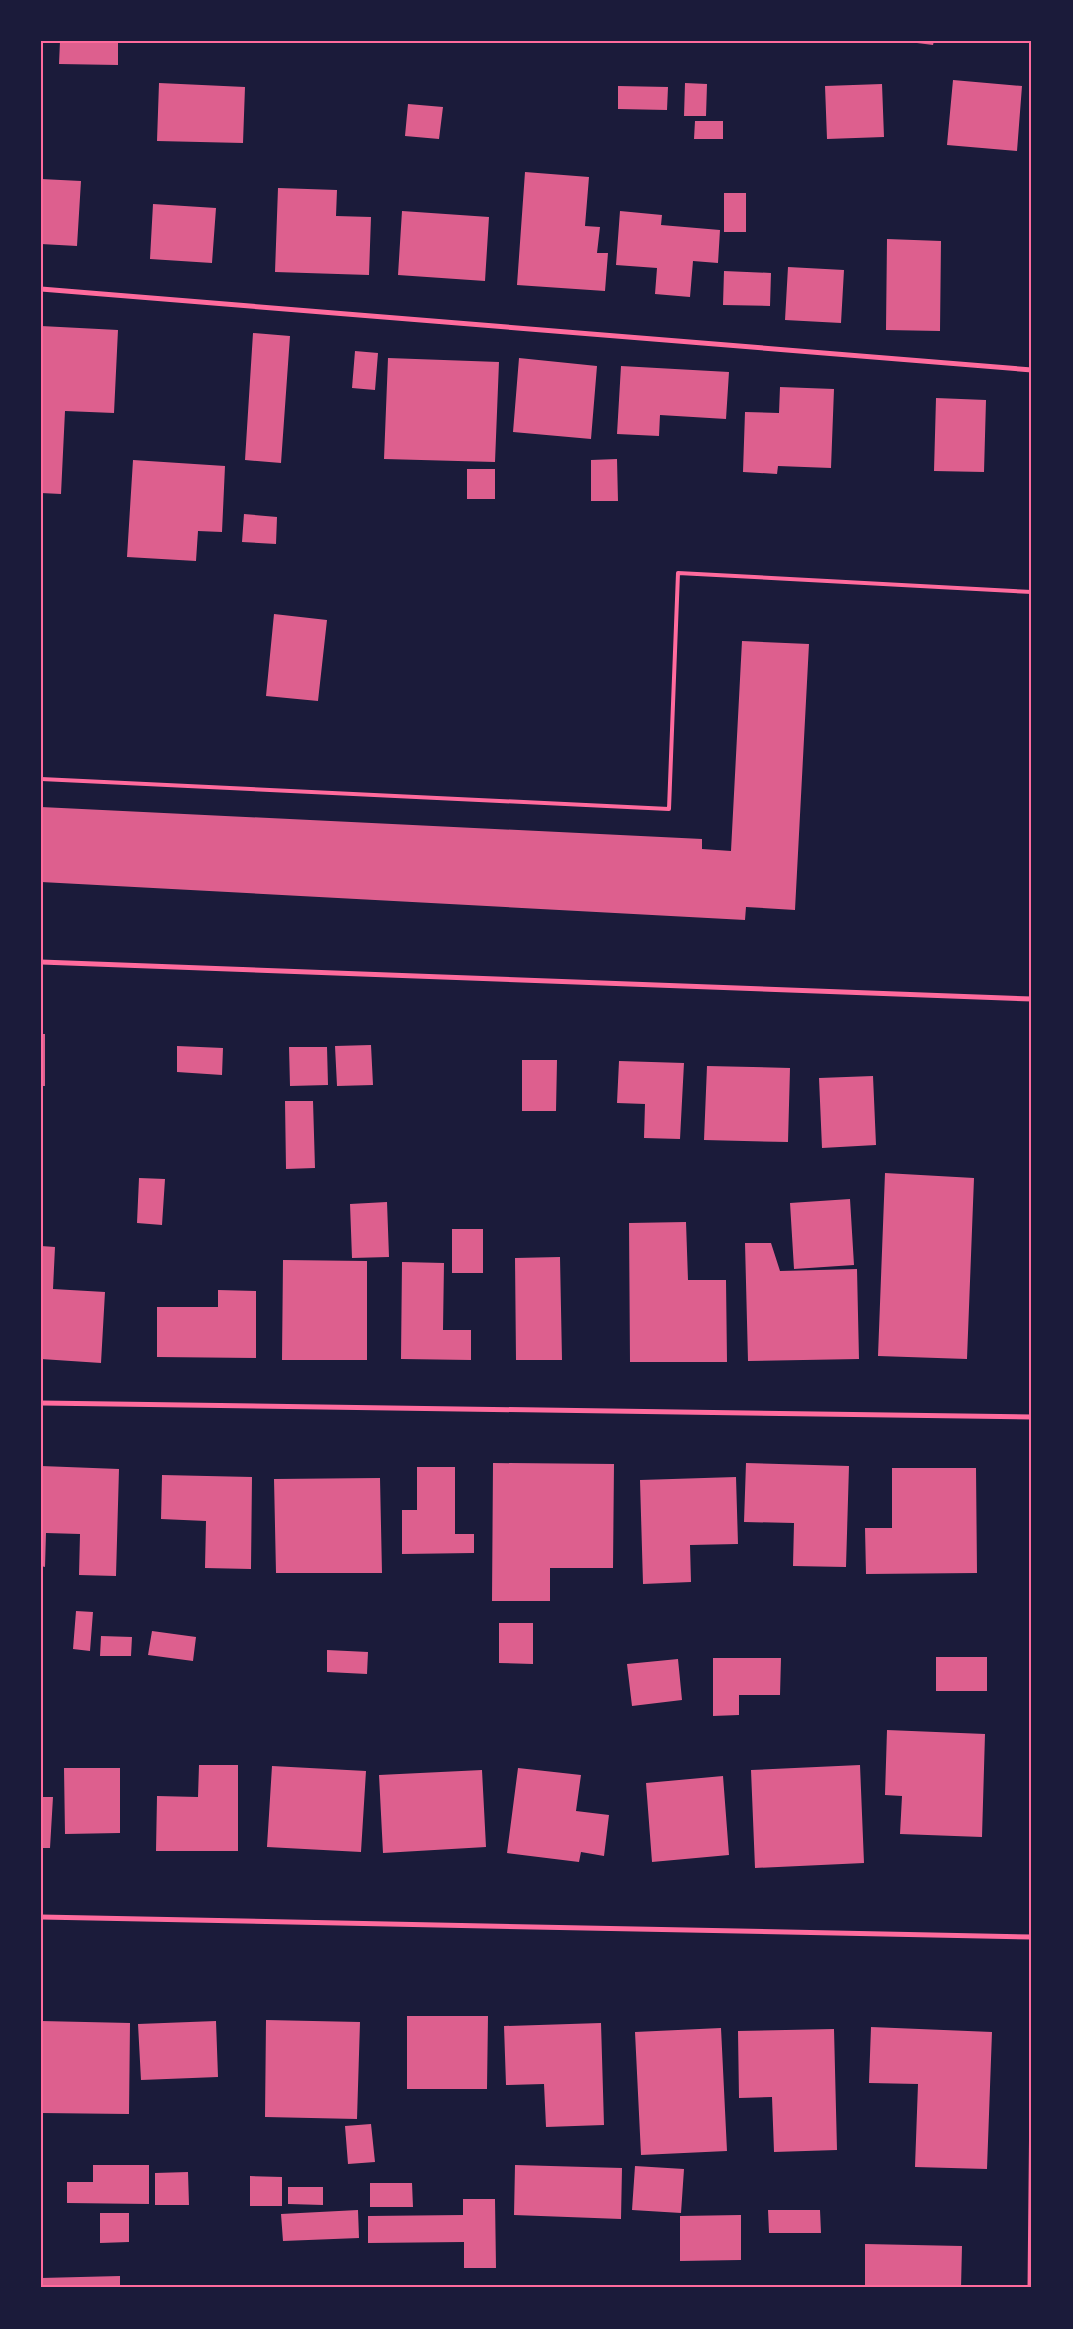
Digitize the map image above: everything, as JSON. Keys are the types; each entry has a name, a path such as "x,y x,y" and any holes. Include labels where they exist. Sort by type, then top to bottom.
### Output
{"street":[{"path":"41,289 1032,370"},
{"path":"41,962 1032,999"},
{"path":"41,1403 1032,1417"},
{"path":"41,1917 1032,1937"},
{"path":"1030,2288 1032,2090"}],"lane":[{"path":"41,779 669,810 678,573 1032,592"}],"building":[{"path":"60,41 118,41 118,65 59,64"},
{"path":"708,41 735,41 735,43 708,43"},
{"path":"901,41 934,41 933,45"},
{"path":"953,80 1022,86 1017,151 947,145"},
{"path":"159,83 245,87 243,143 157,141"},
{"path":"685,83 707,84 706,116 684,116"},
{"path":"882,84 884,137 827,139 825,86"},
{"path":"618,86 668,87 667,110 618,109"},
{"path":"408,104 443,107 439,139 405,136"},
{"path":"695,121 723,121 723,139 694,139"},
{"path":"525,172 589,177 585,226 600,227 597,253 608,253 605,291 517,285"},
{"path":"41,179 81,181 77,246 41,244"},
{"path":"278,188 337,190 336,216 371,217 369,275 275,272"},
{"path":"724,193 746,193 746,232 724,232"},
{"path":"153,204 216,208 212,263 150,259"},
{"path":"402,211 489,217 485,281 398,275"},
{"path":"620,211 662,215 661,225 720,230 718,263 693,261 690,297 655,294 657,268 616,265"},
{"path":"887,239 941,241 940,331 886,330"},
{"path":"788,267 844,270 841,323 785,320"},
{"path":"724,271 771,273 770,306 723,305"},
{"path":"41,326 118,330 114,413 65,411 61,494 41,493"},
{"path":"253,333 290,336 281,463 245,460"},
{"path":"355,351 378,353 375,390 352,388"},
{"path":"388,358 499,362 495,462 384,459"},
{"path":"519,358 597,366 591,439 513,432"},
{"path":"621,366 729,372 726,419 660,415 659,436 617,434"},
{"path":"780,387 834,389 831,468 778,466 777,474 743,472 745,412 779,413"},
{"path":"936,398 986,400 984,472 934,471"},
{"path":"617,459 618,501 591,501 591,460"},
{"path":"133,460 225,466 222,532 198,531 196,561 127,557"},
{"path":"467,469 495,469 495,499 467,499"},
{"path":"244,514 277,517 276,544 242,542"},
{"path":"274,614 327,620 318,701 266,696"},
{"path":"742,641 809,644 795,910 746,907 745,920 41,882 41,807 702,839 702,849 731,851"},
{"path":"41,1034 45,1034 45,1086 41,1086"},
{"path":"371,1045 373,1085 337,1086 335,1046"},
{"path":"177,1046 223,1048 222,1075 177,1072"},
{"path":"289,1047 327,1047 328,1085 290,1086"},
{"path":"522,1060 557,1060 556,1111 522,1111"},
{"path":"619,1061 684,1063 680,1139 644,1138 645,1104 617,1103"},
{"path":"707,1066 790,1068 788,1142 704,1140"},
{"path":"873,1076 876,1145 822,1148 819,1078"},
{"path":"285,1101 313,1101 315,1168 286,1169"},
{"path":"885,1173 974,1178 967,1359 878,1356"},
{"path":"139,1178 165,1179 162,1225 137,1223"},
{"path":"850,1199 854,1265 794,1269 790,1203"},
{"path":"387,1202 389,1257 352,1258 350,1204"},
{"path":"686,1222 688,1280 726,1280 727,1362 630,1362 629,1223"},
{"path":"452,1229 483,1229 483,1273 452,1273"},
{"path":"745,1243 771,1243 780,1271 857,1269 859,1359 748,1361"},
{"path":"41,1246 55,1247 53,1289 105,1292 101,1363 41,1359"},
{"path":"560,1257 562,1360 516,1360 515,1258"},
{"path":"283,1260 367,1261 367,1360 282,1360"},
{"path":"402,1262 444,1263 443,1330 471,1330 471,1360 401,1359"},
{"path":"218,1290 256,1291 256,1358 157,1357 157,1307 218,1307"},
{"path":"493,1463 614,1464 613,1568 550,1568 550,1601 492,1601"},
{"path":"746,1463 849,1466 846,1567 793,1566 794,1523 744,1522"},
{"path":"41,1466 119,1469 116,1576 79,1575 80,1534 46,1533 45,1567 41,1566"},
{"path":"417,1467 455,1467 455,1534 474,1534 474,1553 402,1554 402,1510 417,1510"},
{"path":"892,1468 976,1468 977,1573 866,1574 865,1528 892,1528"},
{"path":"162,1475 252,1477 251,1569 205,1568 206,1521 161,1519"},
{"path":"736,1477 738,1544 690,1545 691,1582 643,1584 640,1480"},
{"path":"380,1478 382,1573 276,1573 274,1479"},
{"path":"76,1611 93,1612 90,1651 73,1649"},
{"path":"499,1623 533,1623 533,1664 499,1663"},
{"path":"152,1631 196,1637 193,1661 148,1655"},
{"path":"101,1636 132,1637 131,1656 100,1656"},
{"path":"327,1650 368,1652 367,1674 327,1672"},
{"path":"936,1657 987,1657 987,1691 936,1691"},
{"path":"713,1658 781,1658 780,1695 739,1695 739,1715 713,1716"},
{"path":"678,1659 682,1700 632,1706 627,1664"},
{"path":"887,1730 985,1734 982,1837 900,1834 902,1796 885,1795"},
{"path":"199,1765 238,1765 238,1851 156,1851 157,1796 198,1797"},
{"path":"860,1765 864,1863 755,1868 751,1770"},
{"path":"272,1766 366,1771 361,1852 267,1847"},
{"path":"64,1768 120,1768 120,1833 65,1834"},
{"path":"518,1768 581,1775 576,1811 609,1815 604,1856 581,1852 579,1862 507,1853"},
{"path":"482,1770 486,1847 383,1853 379,1775"},
{"path":"723,1776 729,1855 652,1862 646,1783"},
{"path":"41,1797 53,1797 50,1848 41,1848"},
{"path":"407,2016 488,2016 487,2089 407,2089"},
{"path":"266,2020 360,2022 357,2119 265,2117"},
{"path":"41,2021 130,2023 129,2114 41,2113"},
{"path":"216,2021 218,2077 141,2080 138,2024"},
{"path":"601,2023 604,2125 546,2127 544,2084 506,2085 504,2026"},
{"path":"871,2027 992,2032 987,2169 915,2167 918,2084 869,2083"},
{"path":"721,2028 727,2151 641,2155 635,2032"},
{"path":"834,2029 837,2150 774,2152 772,2097 739,2098 738,2031"},
{"path":"371,2124 375,2162 348,2164 345,2126"},
{"path":"93,2165 149,2165 149,2204 67,2203 67,2182 93,2182"},
{"path":"515,2165 622,2168 621,2219 514,2215"},
{"path":"635,2166 684,2169 681,2213 632,2210"},
{"path":"188,2172 189,2205 155,2205 155,2173"},
{"path":"250,2176 282,2177 282,2206 250,2206"},
{"path":"370,2183 412,2183 413,2207 370,2207"},
{"path":"288,2187 323,2187 323,2205 288,2204"},
{"path":"463,2199 495,2199 496,2268 464,2268 464,2242 368,2243 368,2216 463,2215"},
{"path":"358,2210 359,2238 283,2241 281,2214"},
{"path":"768,2210 820,2210 821,2233 769,2233"},
{"path":"100,2213 129,2213 129,2242 100,2243"},
{"path":"741,2215 741,2260 680,2261 680,2216"},
{"path":"865,2244 962,2246 961,2288 865,2288"},
{"path":"120,2276 120,2288 41,2288 41,2278"}]}
